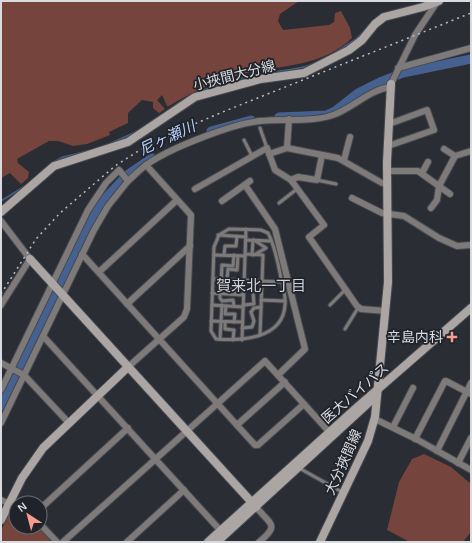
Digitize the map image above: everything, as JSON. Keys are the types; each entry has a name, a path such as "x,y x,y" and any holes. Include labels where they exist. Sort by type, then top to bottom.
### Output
{"main road":[{"name":"小挾間大分線","path":"1,212 54,166 128,142 195,97 261,79 304,73 350,50 366,36 375,24 384,17 438,1"},
{"name":"大分挾間線","path":"320,542 368,441 375,419 386,311 388,266 388,124 391,85"},
{"path":"30,259 253,505"},
{"name":"医大バイパス","path":"218,542 253,505 471,308"},
{"path":"14,495 35,458 68,422 128,367"},
{"name":"医大バイパス","path":"208,542 220,530 299,468 332,434"},
{"path":"1,520 8,506"}],"street":[{"path":"1,423 82,254 108,206 127,180 146,165 166,154 227,128 259,121 321,118 333,115 391,85 415,35 438,1"},
{"path":"398,69 471,48"},
{"path":"388,124 427,110 434,130 388,146"},
{"path":"287,148 289,119"},
{"path":"344,160 350,137"},
{"path":"195,189 252,156 268,151 287,148 344,160 382,183 387,183"},
{"path":"444,149 455,156"},
{"path":"268,151 277,172 291,180 324,225 308,237 358,308 386,311"},
{"path":"431,208 437,200 439,186 455,156 471,151"},
{"path":"291,180 298,177 317,180 322,155"},
{"path":"422,173 428,162"},
{"path":"128,367 184,317 187,311 191,215 146,165"},
{"path":"1,390 54,285 88,210 106,183 119,170 127,180"},
{"path":"387,170 416,170 450,194"},
{"path":"222,201 247,183 275,229 305,349 278,375"},
{"path":"352,198 379,212 408,217 435,236 456,246 471,245"},
{"path":"99,272 177,200"},
{"path":"1,222 30,259 1,305"},
{"path":"127,304 190,246"},
{"path":"82,254 255,446 304,404"},
{"path":"42,336 220,530"},
{"path":"64,542 265,361 332,434"},
{"path":"1,363 24,374 68,422"},
{"path":"416,439 444,381 469,393"},
{"path":"236,425 285,382"},
{"path":"437,451 469,393 471,383"},
{"path":"393,427 413,388"},
{"path":"375,419 416,439 471,470"},
{"path":"48,501 128,428"},
{"path":"458,463 471,438"},
{"path":"127,542 184,490"},
{"path":"253,505 271,524 272,529 271,532 259,542"},
{"path":"48,532 57,542"}],"lane":[{"path":"260,128 268,151"},
{"path":"244,140 252,156"},
{"path":"317,180 336,184"},
{"path":"279,203 297,189"},
{"path":"229,229 265,231 269,234 282,282 285,301 284,311 279,324 260,335 242,340 216,339 212,335 211,321 214,255 215,241 218,235 229,229"},
{"path":"242,340 246,229"},
{"path":"218,235 271,241"},
{"path":"224,255 225,246 236,246 237,236"},
{"path":"253,255 266,248 254,240"},
{"path":"253,255 254,240"},
{"path":"214,255 263,255 260,335"},
{"path":"235,294 233,288 222,288 221,279 222,265 233,266 236,256"},
{"path":"227,280 228,270 237,270 236,256"},
{"path":"213,279 282,282"},
{"path":"212,305 243,306 254,304 253,292 262,290"},
{"path":"330,305 345,290"},
{"path":"212,293 243,295"},
{"path":"220,294 220,298 222,300 233,300 234,306"},
{"path":"261,300 285,301"},
{"path":"220,339 224,306"},
{"path":"224,306 225,314 234,314 234,322"},
{"path":"242,328 252,327 254,321 251,312 254,308 261,307"},
{"path":"346,329 358,308"},
{"path":"211,321 242,322"},
{"path":"223,321 225,330 234,330 233,340"},
{"path":"299,468 344,493"}],"shaded area":[{"path":"1,1 299,1 280,14 278,21 283,30 329,25 334,22 335,13 341,11 350,28 352,38 329,54 316,59 289,66 247,73 217,82 169,106 167,106 162,95 157,100 165,109 159,113 153,108 153,102 142,100 128,113 128,123 109,132 110,135 87,144 73,146 58,141 49,141 17,159 18,163 29,172 28,178 21,184 10,173 1,178"},
{"path":"424,454 451,467 471,484 471,532 463,542 410,542 387,530 399,482 412,459"},
{"path":"8,517 8,535 46,535 52,542 1,542 1,530"}],"waterway":[{"path":"336,52 356,39 366,29"},
{"name":"尼ヶ瀬川","path":"279,117 326,115 335,111 358,93 403,73 471,59"},
{"path":"174,106 195,94 219,85 244,78 296,69 313,64"},
{"name":"尼ヶ瀬川","path":"211,131 251,120"},
{"path":"107,145 140,130"},
{"path":"54,162 63,157 92,150"},
{"name":"尼ヶ瀬川","path":"1,406 83,236 101,203 127,175 152,158"},
{"path":"1,201 25,186"}],"railway":[{"path":"1,294 36,239 60,213 115,166 140,150 178,131 225,111 471,13"}],"place":[{"name":"辛島内科","path":"452,337"}],"district":[{"name":"賀来北一丁目","path":"261,286"}]}
